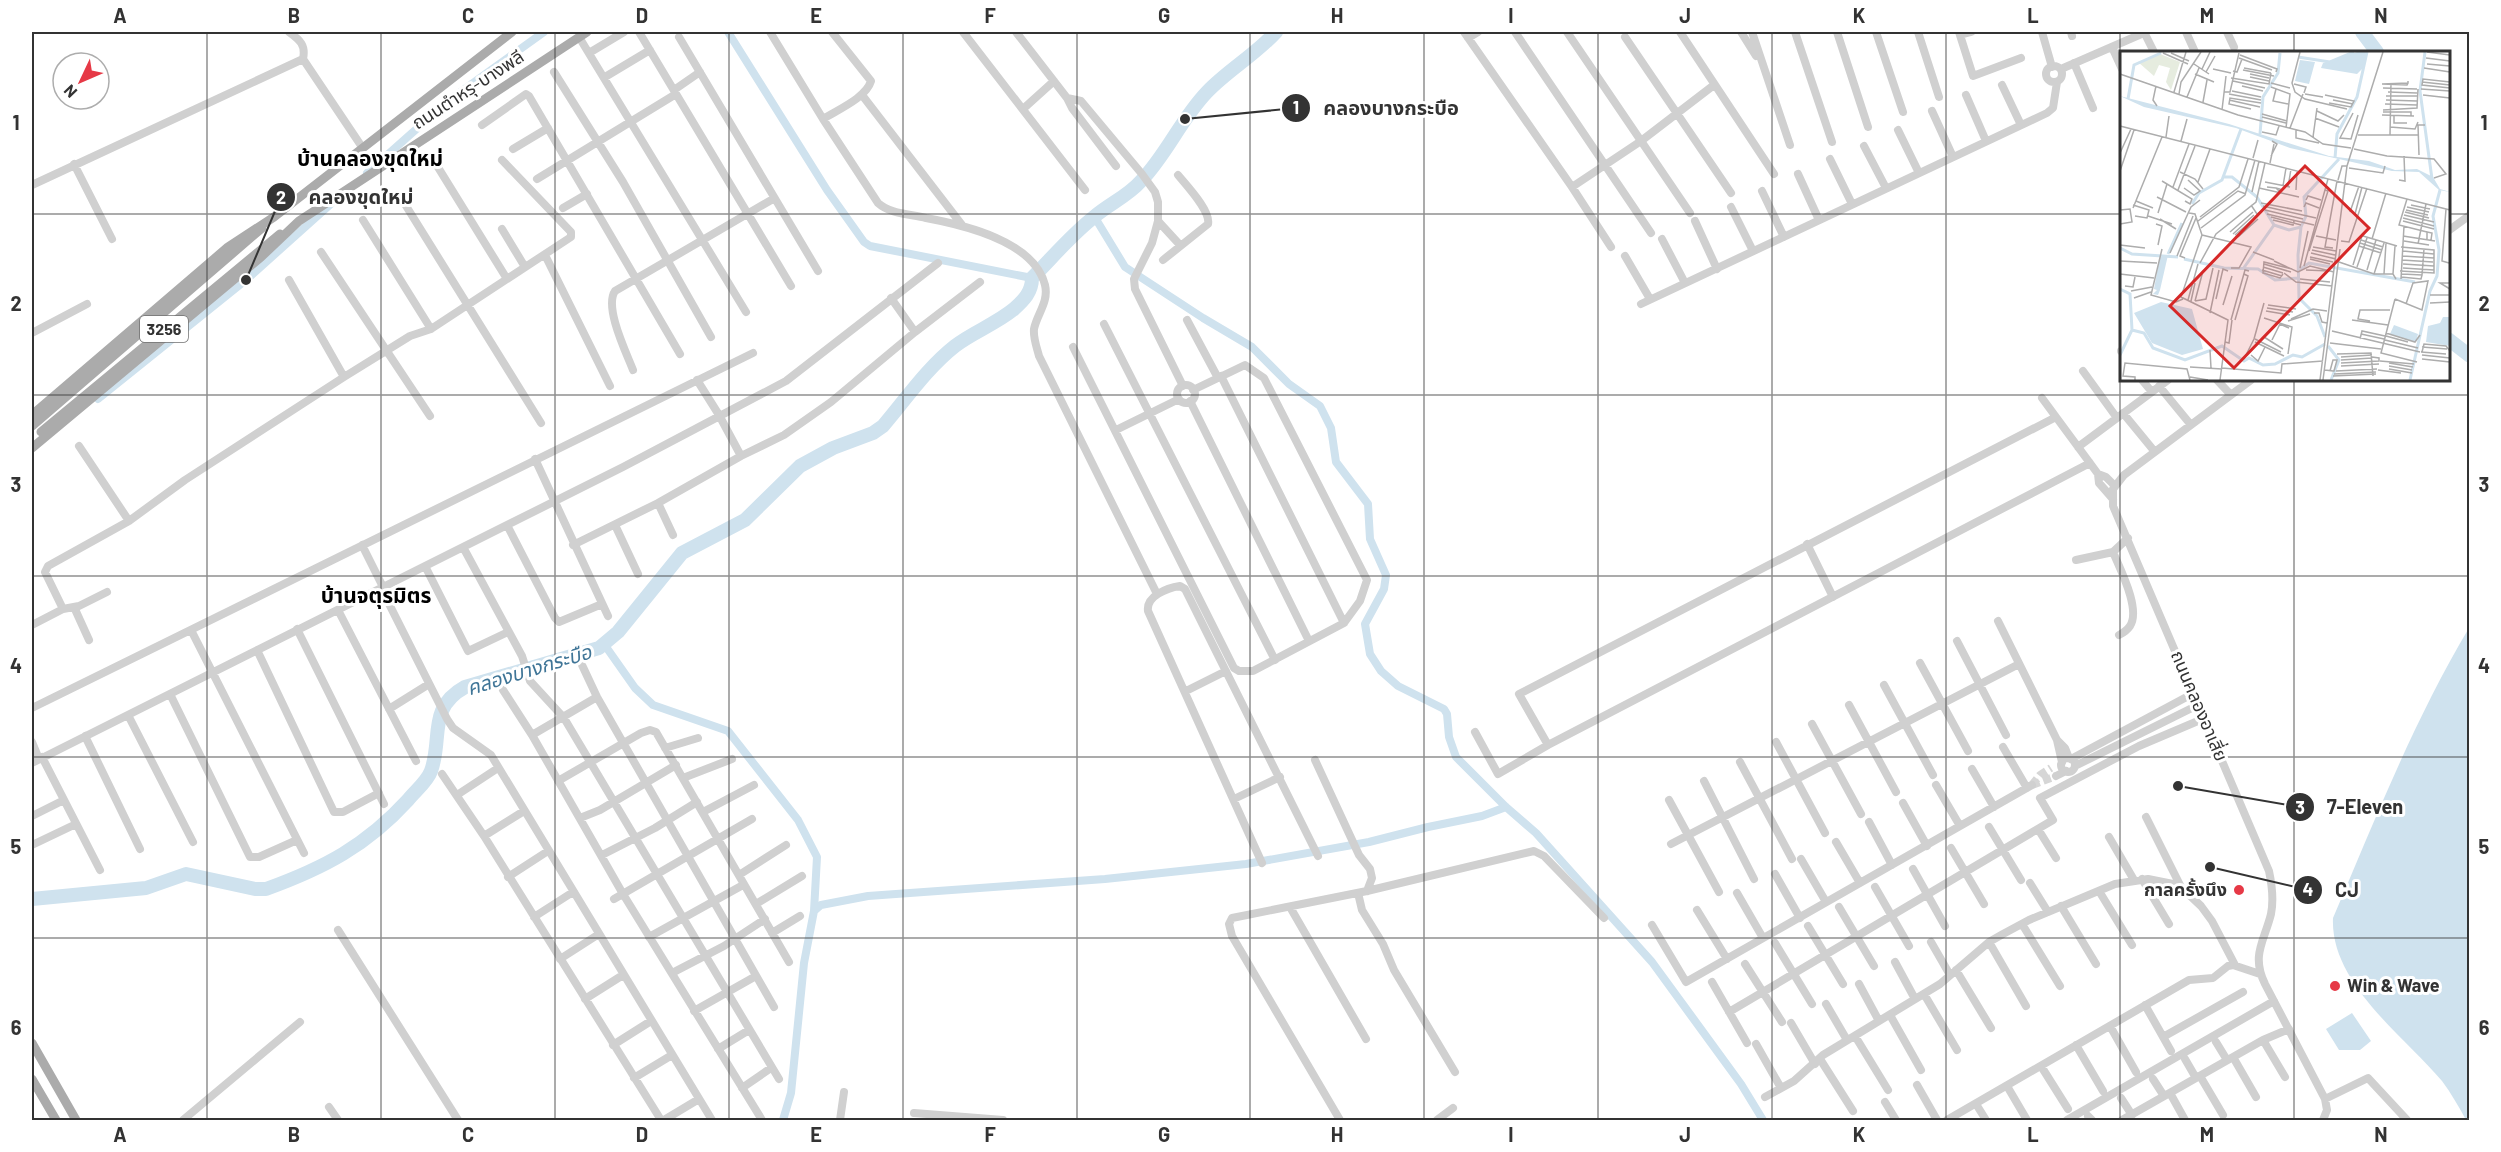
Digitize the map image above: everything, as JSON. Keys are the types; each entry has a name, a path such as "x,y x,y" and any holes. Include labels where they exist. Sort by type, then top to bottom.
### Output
{"main road":[{"name":"ถนนตำหรุ-บางพลี","path":"231,250 512,32"},
{"name":"ถนนตำหรุ-บางพลี","path":"32,448 261,257 299,221 583,34"},
{"name":"3256","path":"32,441 260,248 299,221"},
{"name":"3256","path":"32,415 200,272 231,250"},
{"name":"3256","path":"32,426 231,250"},
{"path":"32,1043 76,1120"},
{"path":"51,1077 34,1083 56,1120"}],"street":[{"path":"289,32 304,46 303,59 362,147"},
{"path":"589,53 624,32"},
{"path":"639,32 791,286"},
{"path":"770,32 872,197 883,208 962,225 998,239 1021,253 1036,266 1046,292 1044,307 1034,328 1039,356 1157,594"},
{"path":"823,119 862,94 870,87 871,81 832,32"},
{"path":"963,32 1085,190"},
{"path":"1016,32 1116,166"},
{"path":"1478,32 1466,35 1611,247"},
{"path":"1515,32 1651,233"},
{"path":"1567,32 1690,213"},
{"path":"1680,32 1774,174"},
{"path":"1741,32 1764,67"},
{"path":"1752,32 1790,145"},
{"path":"1795,32 1832,142"},
{"path":"1837,32 1868,127"},
{"path":"1876,32 1903,112"},
{"path":"1918,32 1939,97"},
{"path":"1971,32 1959,33 1973,76 2020,58"},
{"path":"2042,32 2052,66"},
{"path":"2052,66 2061,69 2145,32 2154,51"},
{"path":"2186,32 2195,51"},
{"path":"2228,32 2234,47"},
{"path":"583,34 589,53 746,312"},
{"path":"679,37 773,199 818,271"},
{"path":"1625,37 1731,193"},
{"path":"2112,47 2120,67"},
{"path":"604,77 650,50"},
{"path":"32,185 303,59"},
{"path":"2074,63 2093,108"},
{"path":"2052,66 2048,69 2046,76 2051,82 2057,82"},
{"path":"1641,304 2047,113 2053,108 2057,82 2062,76 2061,69"},
{"path":"554,72 668,260 711,337"},
{"path":"537,179 632,121 700,72"},
{"path":"1023,109 1054,81"},
{"path":"1572,187 1641,141 1714,85"},
{"path":"2002,85 2021,125"},
{"path":"482,125 526,94 529,96 680,354"},
{"path":"862,94 962,225"},
{"path":"1966,95 1986,141"},
{"path":"1067,98 1081,101 1142,174 1158,202 1158,221 1152,243 1136,276 1138,298 1183,386"},
{"path":"1932,111 1953,156"},
{"path":"513,149 548,128"},
{"path":"1899,130 1919,173"},
{"path":"1864,146 1886,188"},
{"path":"431,156 507,279"},
{"path":"1830,159 1852,204"},
{"path":"63,609 45,572 48,566 129,521 184,480 344,377 410,336 430,329 572,237 572,234 502,160"},
{"path":"74,164 112,239"},
{"path":"1798,174 1819,220"},
{"path":"1162,260 1208,224 1209,220 1205,210 1178,175"},
{"path":"1762,191 1784,237"},
{"path":"562,208 587,194"},
{"path":"633,370 611,303 615,291 773,199"},
{"path":"403,201 541,423"},
{"path":"1731,207 1753,251"},
{"path":"2450,229 2469,215"},
{"path":"363,220 430,329"},
{"path":"1158,221 1180,246"},
{"path":"1695,221 1717,269"},
{"path":"502,229 525,267"},
{"path":"1662,239 1685,284"},
{"path":"321,252 430,416"},
{"path":"545,255 610,387"},
{"path":"1625,256 1650,299"},
{"path":"38,760 623,468 720,414 786,381 938,263"},
{"path":"289,280 344,377"},
{"path":"573,545 658,503 741,456 784,435 813,416 980,282"},
{"path":"891,298 915,332"},
{"path":"32,333 87,303"},
{"path":"1187,320 1219,377 1344,623"},
{"path":"1104,324 1275,660"},
{"path":"1073,347 1234,668 1239,672 1253,671 1344,623 1360,601 1367,580 1264,378 1245,365 1193,390"},
{"path":"32,708 753,353"},
{"path":"2084,371 2120,416 2155,452"},
{"path":"697,380 720,414 741,456"},
{"path":"2143,381 2152,392"},
{"path":"2078,447 2166,381"},
{"path":"2218,381 2231,395"},
{"path":"2098,474 2106,477 2115,486 2124,475 2250,381"},
{"path":"1183,386 1191,387 1193,390"},
{"path":"1183,386 1177,394 1179,399 1186,403 1193,398 1193,390"},
{"path":"2159,386 2191,425"},
{"path":"2042,398 2098,474 2099,483 2113,499"},
{"path":"1116,430 1179,399"},
{"path":"1190,401 1309,642"},
{"path":"1548,745 1519,694 2056,417"},
{"path":"79,446 129,521"},
{"path":"535,459 553,502 608,616"},
{"path":"1475,732 1498,774 1548,745 2090,463"},
{"name":"ถนนคลองอาเสี่ย","path":"2115,486 2113,506 2269,871 2271,913 2258,956 2260,974"},
{"path":"658,503 673,535"},
{"path":"507,525 559,622 602,604"},
{"path":"615,525 638,574"},
{"path":"2076,560 2113,552 2128,538"},
{"path":"1807,544 1833,597"},
{"path":"362,545 447,719 453,728 491,755 712,1120"},
{"path":"464,547 522,656 530,681 564,718 779,1079"},
{"path":"2113,552 2130,595 2133,615 2130,626 2120,636"},
{"path":"424,566 468,651 508,632"},
{"path":"1262,863 1148,611 1147,604 1157,594 1174,587 1180,586 1185,589 1318,856"},
{"path":"32,625 63,609 74,607 106,592"},
{"path":"74,607 88,640"},
{"path":"338,610 416,761"},
{"path":"1998,621 2057,740 2058,750 2067,763"},
{"path":"297,629 384,804"},
{"path":"191,630 304,853"},
{"path":"1957,641 2006,735"},
{"path":"257,650 334,812 343,812 379,793"},
{"path":"1920,663 1968,751"},
{"path":"1671,844 2019,664"},
{"path":"582,665 597,697 774,1007"},
{"path":"1186,691 1226,670"},
{"path":"1884,685 1933,775"},
{"path":"389,709 430,687"},
{"path":"503,690 532,735 623,894 762,1120"},
{"path":"2054,772 2194,693"},
{"path":"170,694 250,857 260,857 297,840"},
{"path":"532,735 597,697"},
{"path":"1849,705 1896,792"},
{"path":"2067,763 2198,705"},
{"path":"128,715 193,842"},
{"path":"1729,1012 2053,820 2040,798 2139,746 2205,718"},
{"path":"1812,724 1861,814"},
{"path":"558,782 650,730 656,732 789,962"},
{"path":"85,736 140,849"},
{"path":"665,747 698,738"},
{"path":"32,742 38,760 64,800 100,870"},
{"path":"1776,742 1825,833"},
{"path":"1652,925 1686,982 2029,786 2004,747"},
{"path":"683,778 732,759"},
{"path":"1315,760 1359,855 1370,869 1372,878 1363,892 1362,910 1383,944 1394,970 1455,1072"},
{"path":"1740,762 1796,859 1827,902"},
{"path":"580,818 615,802 675,765"},
{"path":"457,795 498,768"},
{"path":"1972,769 1994,807"},
{"path":"442,774 484,837 634,1078 663,1120 699,1099"},
{"path":"1234,799 1280,777"},
{"path":"1704,781 1754,879"},
{"path":"703,812 754,785"},
{"path":"1936,785 1960,826"},
{"path":"32,816 64,800"},
{"path":"1669,800 1719,892"},
{"path":"602,855 668,821 697,802"},
{"path":"1903,803 1927,846"},
{"path":"484,837 524,811"},
{"path":"2146,817 2182,888 2201,906 2212,921 2235,965"},
{"path":"614,899 717,837 752,819"},
{"path":"1869,822 1892,865"},
{"path":"32,845 76,824"},
{"path":"1989,827 2021,880"},
{"path":"2038,829 2056,858"},
{"path":"2109,837 2169,924"},
{"path":"1836,842 1860,883"},
{"path":"739,875 786,845"},
{"path":"1951,848 1984,904"},
{"path":"508,877 548,851"},
{"path":"1340,1120 1229,928 1230,920 1235,916 1363,892 1534,851 1544,856 1604,918"},
{"path":"1913,868 1945,926"},
{"path":"1775,874 1800,918"},
{"path":"756,904 802,876"},
{"path":"1765,1097 1794,1081 1847,1040 1924,994 1989,942 2022,924 2099,891 2138,880 2162,881 2182,888"},
{"path":"2030,883 2048,912"},
{"path":"649,937 743,885"},
{"path":"1875,887 1909,946"},
{"path":"2099,891 2132,945"},
{"path":"534,917 573,892"},
{"path":"1737,893 1763,938"},
{"path":"2061,906 2096,964"},
{"path":"1290,907 1366,1039"},
{"path":"1839,907 1874,966"},
{"path":"1697,910 1727,959"},
{"path":"772,933 800,916"},
{"path":"672,973 706,956 765,919"},
{"path":"2022,924 2060,986"},
{"path":"1808,927 1843,984"},
{"path":"338,930 458,1120"},
{"path":"560,959 599,934"},
{"path":"1931,942 1991,1028"},
{"path":"1989,942 2026,1006"},
{"path":"1775,943 1812,1004"},
{"path":"1894,962 1915,999"},
{"path":"1745,964 1782,1022"},
{"path":"1947,1120 2189,980 2213,978 2228,966 2235,965 2260,974 2325,1099 2327,1110 2323,1120"},
{"path":"585,999 623,975"},
{"path":"694,1011 756,976"},
{"path":"1712,982 1729,1012 1781,1088"},
{"path":"1859,984 1879,1021"},
{"path":"2163,1037 2243,992"},
{"path":"1924,994 1957,1050"},
{"path":"2067,1120 2274,1001"},
{"path":"1826,1004 1847,1040"},
{"path":"2145,1005 2171,1051"},
{"path":"1890,1015 1921,1070"},
{"path":"613,1045 651,1021"},
{"path":"183,1120 300,1022"},
{"path":"1791,1023 1853,1111"},
{"path":"2110,1026 2136,1072"},
{"path":"2122,1120 2264,1040 2289,1029"},
{"path":"718,1049 749,1030"},
{"path":"1855,1036 1888,1090"},
{"path":"2264,1040 2285,1077"},
{"path":"2216,1042 2256,1097"},
{"path":"2076,1045 2103,1091"},
{"path":"634,1078 672,1055"},
{"path":"2185,1059 2223,1114"},
{"path":"2041,1066 2067,1109"},
{"path":"742,1088 771,1068"},
{"path":"2325,1099 2368,1078 2407,1120"},
{"path":"2153,1079 2185,1120"},
{"path":"1917,1085 1938,1120"},
{"path":"2007,1086 2027,1120"},
{"path":"840,1120 844,1092"},
{"path":"2121,1098 2141,1120"},
{"path":"1885,1102 1896,1120"},
{"path":"1976,1104 1986,1120"},
{"path":"329,1107 338,1120"},
{"path":"1437,1120 1453,1108"},
{"path":"914,1113 1002,1120"}],"water":[{"path":"2469,628 2470,1120 2466,1120 2442,1081 2390,1027 2356,986 2343,965 2335,942 2333,918 2413,734"},
{"path":"2352,1013 2371,1041 2360,1050 2339,1050 2326,1029"}],"waterway":[{"path":"367,173 448,101 544,32"},
{"path":"728,32 827,190 864,242 870,246 1032,278"},
{"name":"คลองบางกระบือ","path":"32,899 146,888 186,874 255,889 266,889 307,873 360,843 392,816 429,775 434,759 438,724 445,704 453,695 465,687 599,648 618,632 682,553 745,520 800,466 833,448 873,433 883,426 926,374 945,355 962,341 1007,314 1021,302 1029,292 1032,278 1070,239 1094,217 1130,191 1150,171 1207,92 1276,32"},
{"path":"2362,32 2376,51"},
{"path":"98,399 246,280 333,202"},
{"path":"1094,216 1125,267 1252,347 1289,384 1320,406 1331,428 1336,462 1368,504 1370,539 1386,575 1384,589 1365,624 1370,654 1381,671 1398,686 1444,709 1447,714 1449,737 1456,757 1506,807 1536,833 1652,962 1741,1084 1763,1120"},
{"path":"2450,341 2470,356"},
{"path":"604,644 635,688 653,705 728,731 798,820 817,857 814,911"},
{"path":"783,1120 791,1093 804,963 814,911 821,905 868,896 1105,879 1246,864 1369,842 1482,816 1506,807"}],"tunnel":[{"path":"2032,785 2040,775 2051,768"},
{"path":"2032,785 2056,776"}],"place":[{"name":"คลองบางกระบือ","path":"1185,119"},
{"name":"คลองขุดใหม่","path":"246,280"},
{"name":"7-Eleven","path":"2178,786"},
{"name":"CJ","path":"2210,867"},
{"name":"กาลครั้งนึง","path":"2239,890"},
{"name":"Win & Wave","path":"2335,986"}],"district":[{"name":"บ้านคลองขุดใหม่","path":"370,159"},
{"name":"บ้านจตุรมิตร","path":"376,596"}]}
